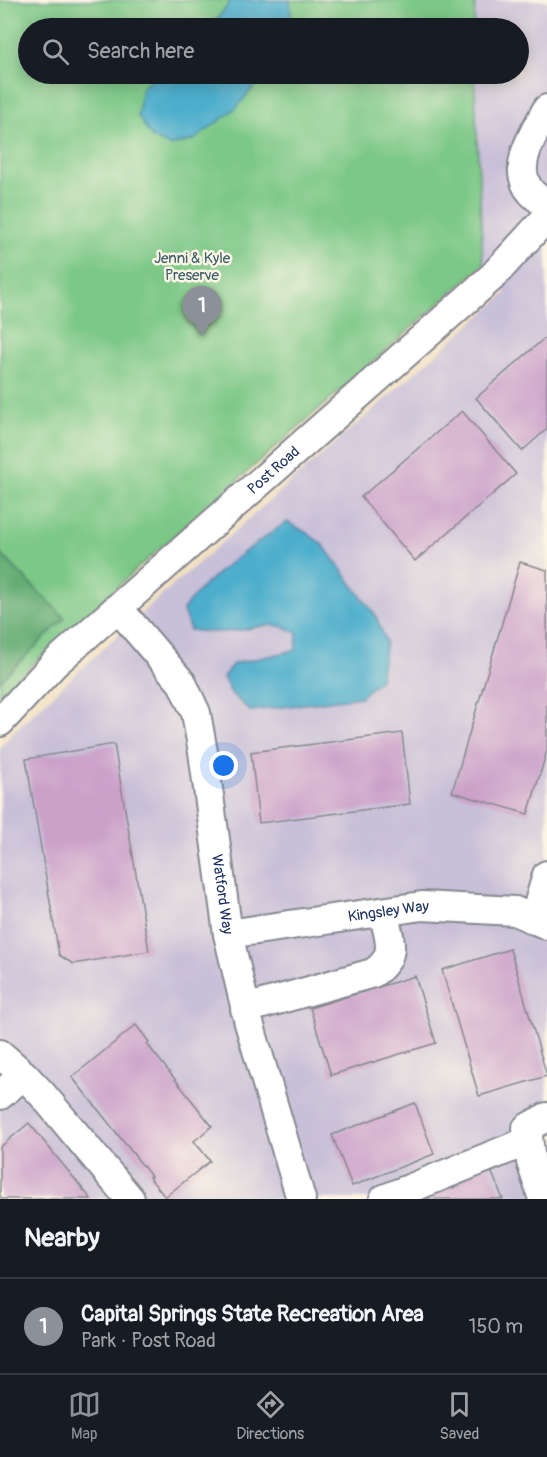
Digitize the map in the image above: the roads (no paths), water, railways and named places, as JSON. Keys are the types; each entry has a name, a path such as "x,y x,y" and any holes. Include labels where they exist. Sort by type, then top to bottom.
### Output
{"street":[{"path":"547,109 524,154 523,174 530,191 547,205"},
{"name":"Post Road","path":"0,722 54,664 493,276 547,218"},
{"name":"Watford Way","path":"118,608 182,683 196,713 228,934 245,1009 301,1199"},
{"path":"541,922 547,875"},
{"name":"Kingsley Way","path":"228,934 422,906 515,911 541,922"},
{"path":"245,1009 373,973 384,966 391,950 383,912"},
{"path":"0,1054 42,1094 130,1199"},
{"path":"0,1095 24,1076"},
{"path":"543,1199 531,1162 527,1128 547,1118"},
{"path":"384,1199 528,1141"}],"water":[{"path":"230,0 290,0 291,16 290,18 218,18"},
{"path":"147,84 256,84 236,108 194,140 170,146 152,138 138,116 142,88"},
{"path":"287,522 323,545 376,616 386,642 380,679 360,697 250,711 231,693 223,677 233,664 296,650 297,633 272,625 222,632 190,630 183,610 217,574"}],"place":[{"name":"Capital Springs State Recreation Area","path":"202,336"}],"park label":[{"name":"Jenni & Kyle Preserve","path":"192,266"}]}
